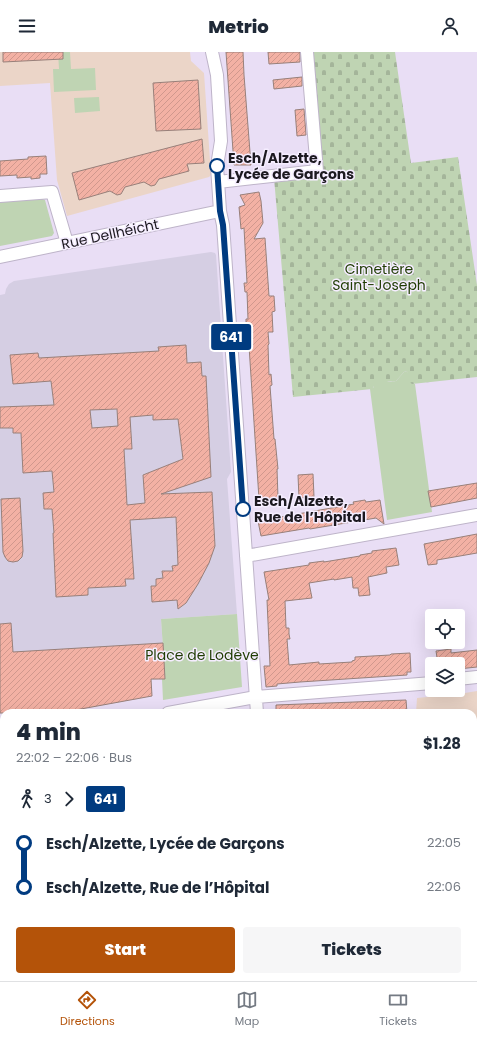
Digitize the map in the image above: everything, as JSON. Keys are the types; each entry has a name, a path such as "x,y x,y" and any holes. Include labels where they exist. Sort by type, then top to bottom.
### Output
{"street":[{"path":"212,52 217,75 221,141 217,166 218,182 220,211 223,225 257,709"},
{"path":"218,182 317,171 307,52"},
{"path":"0,196 52,192 67,243"},
{"name":"Rue Dellhéicht","path":"0,257 220,211"},
{"path":"246,556 477,515"},
{"path":"465,678 477,677"},
{"path":"190,709 256,697 425,684"}],"shaded area":[{"path":"0,52 190,52 191,61 204,73 211,175 209,177 67,216 57,180 50,83 0,86"},
{"path":"211,252 215,253 216,255 231,472 227,479 237,614 161,619 165,679 151,680 152,696 0,688 0,295 5,294 9,284 14,281"},
{"path":"477,691 477,709 416,709 417,698 465,697 465,693"}],"green space":[{"path":"58,52 70,52 71,69 95,68 96,90 54,92 53,69 59,69"},
{"name":"Cimetière Saint-Joseph","path":"311,52 395,52 411,163 458,157 477,285 477,377 412,384 408,381 407,371 404,372 396,381 385,381 378,375 374,374 375,385 372,389 293,397 274,178 322,173"},
{"path":"99,97 100,111 75,113 74,98"},
{"path":"45,200 54,233 52,236 0,246 0,202"},
{"path":"407,371 412,384 415,384 432,512 387,520 370,389 374,387 374,374 379,374 386,381 396,381 404,372"},
{"name":"Place de Lodève","path":"237,614 242,687 163,700 162,679 165,678 161,619"}],"building":[{"path":"3,52 63,52 63,59 3,62"},
{"path":"226,52 243,52 251,165 234,165"},
{"path":"268,52 300,52 300,62 269,64"},
{"path":"302,77 302,86 274,89 273,80"},
{"path":"198,80 201,129 156,131 153,83"},
{"path":"304,109 306,135 297,136 295,110"},
{"path":"202,139 204,163 187,164 189,171 159,179 155,185 151,186 144,182 125,187 121,194 117,195 110,191 79,200 72,173"},
{"path":"46,156 47,174 40,174 40,178 17,178 17,175 0,176 0,161"},
{"path":"259,192 263,223 254,239 265,238 269,296 274,296 275,311 272,312 273,332 268,332 268,345 269,375 271,374 272,385 270,386 274,439 278,469 278,498 259,499 248,330 246,330 246,319 248,319 247,292 245,292 244,283 247,283 244,228 241,229 239,207 245,205 240,195"},
{"path":"186,345 187,363 201,362 202,376 206,376 211,477 161,494 212,492 215,546 209,563 186,603 178,609 177,600 152,602 151,586 156,586 156,579 163,578 162,571 173,571 172,566 178,565 176,517 130,520 134,579 125,579 126,586 88,588 88,595 56,597 52,509 44,509 43,493 54,492 52,471 23,473 21,433 13,433 13,428 0,428 0,407 54,405 51,381 13,384 10,355 38,353 39,358 159,351 158,347","holes":["117,409 118,426 92,428 90,410","153,415 153,420 178,419 183,459 143,475 145,503 127,505 124,449 132,449 130,417"]},
{"path":"313,474 314,497 299,498 298,475"},
{"path":"477,483 477,498 431,507 428,491"},
{"path":"20,498 23,551 22,557 18,561 13,562 8,561 3,552 1,499"},
{"path":"365,500 366,502 380,500 384,524 376,518 261,536 258,521 354,504 353,502"},
{"path":"477,534 477,553 437,560 437,564 428,565 424,544"},
{"path":"396,548 399,565 386,567 387,573 368,577 370,595 359,596 358,588 353,588 352,577 309,583 312,598 285,601 286,628 289,628 290,639 287,639 289,665 319,662 319,664 352,662 355,660 355,657 410,653 411,672 407,672 407,675 300,682 277,684 277,686 266,687 264,666 270,666 267,600 269,600 264,572 309,565 309,563 360,556 372,553 372,551"},
{"path":"11,623 13,652 163,643 165,679 151,679 152,696 81,709 0,709 0,624"},
{"path":"451,649 451,653 477,650 477,667 465,668 465,657 437,657 436,651"},
{"path":"406,700 407,709 276,709 276,705"}],"bus line":[{"name":"641","path":"217,166 220,211 223,225 243,509"}],"place":[{"name":"Esch/Alzette, Lycée de Garçons","path":"217,166"},
{"name":"Esch/Alzette, Rue de l’Hôpital","path":"243,509"}]}
